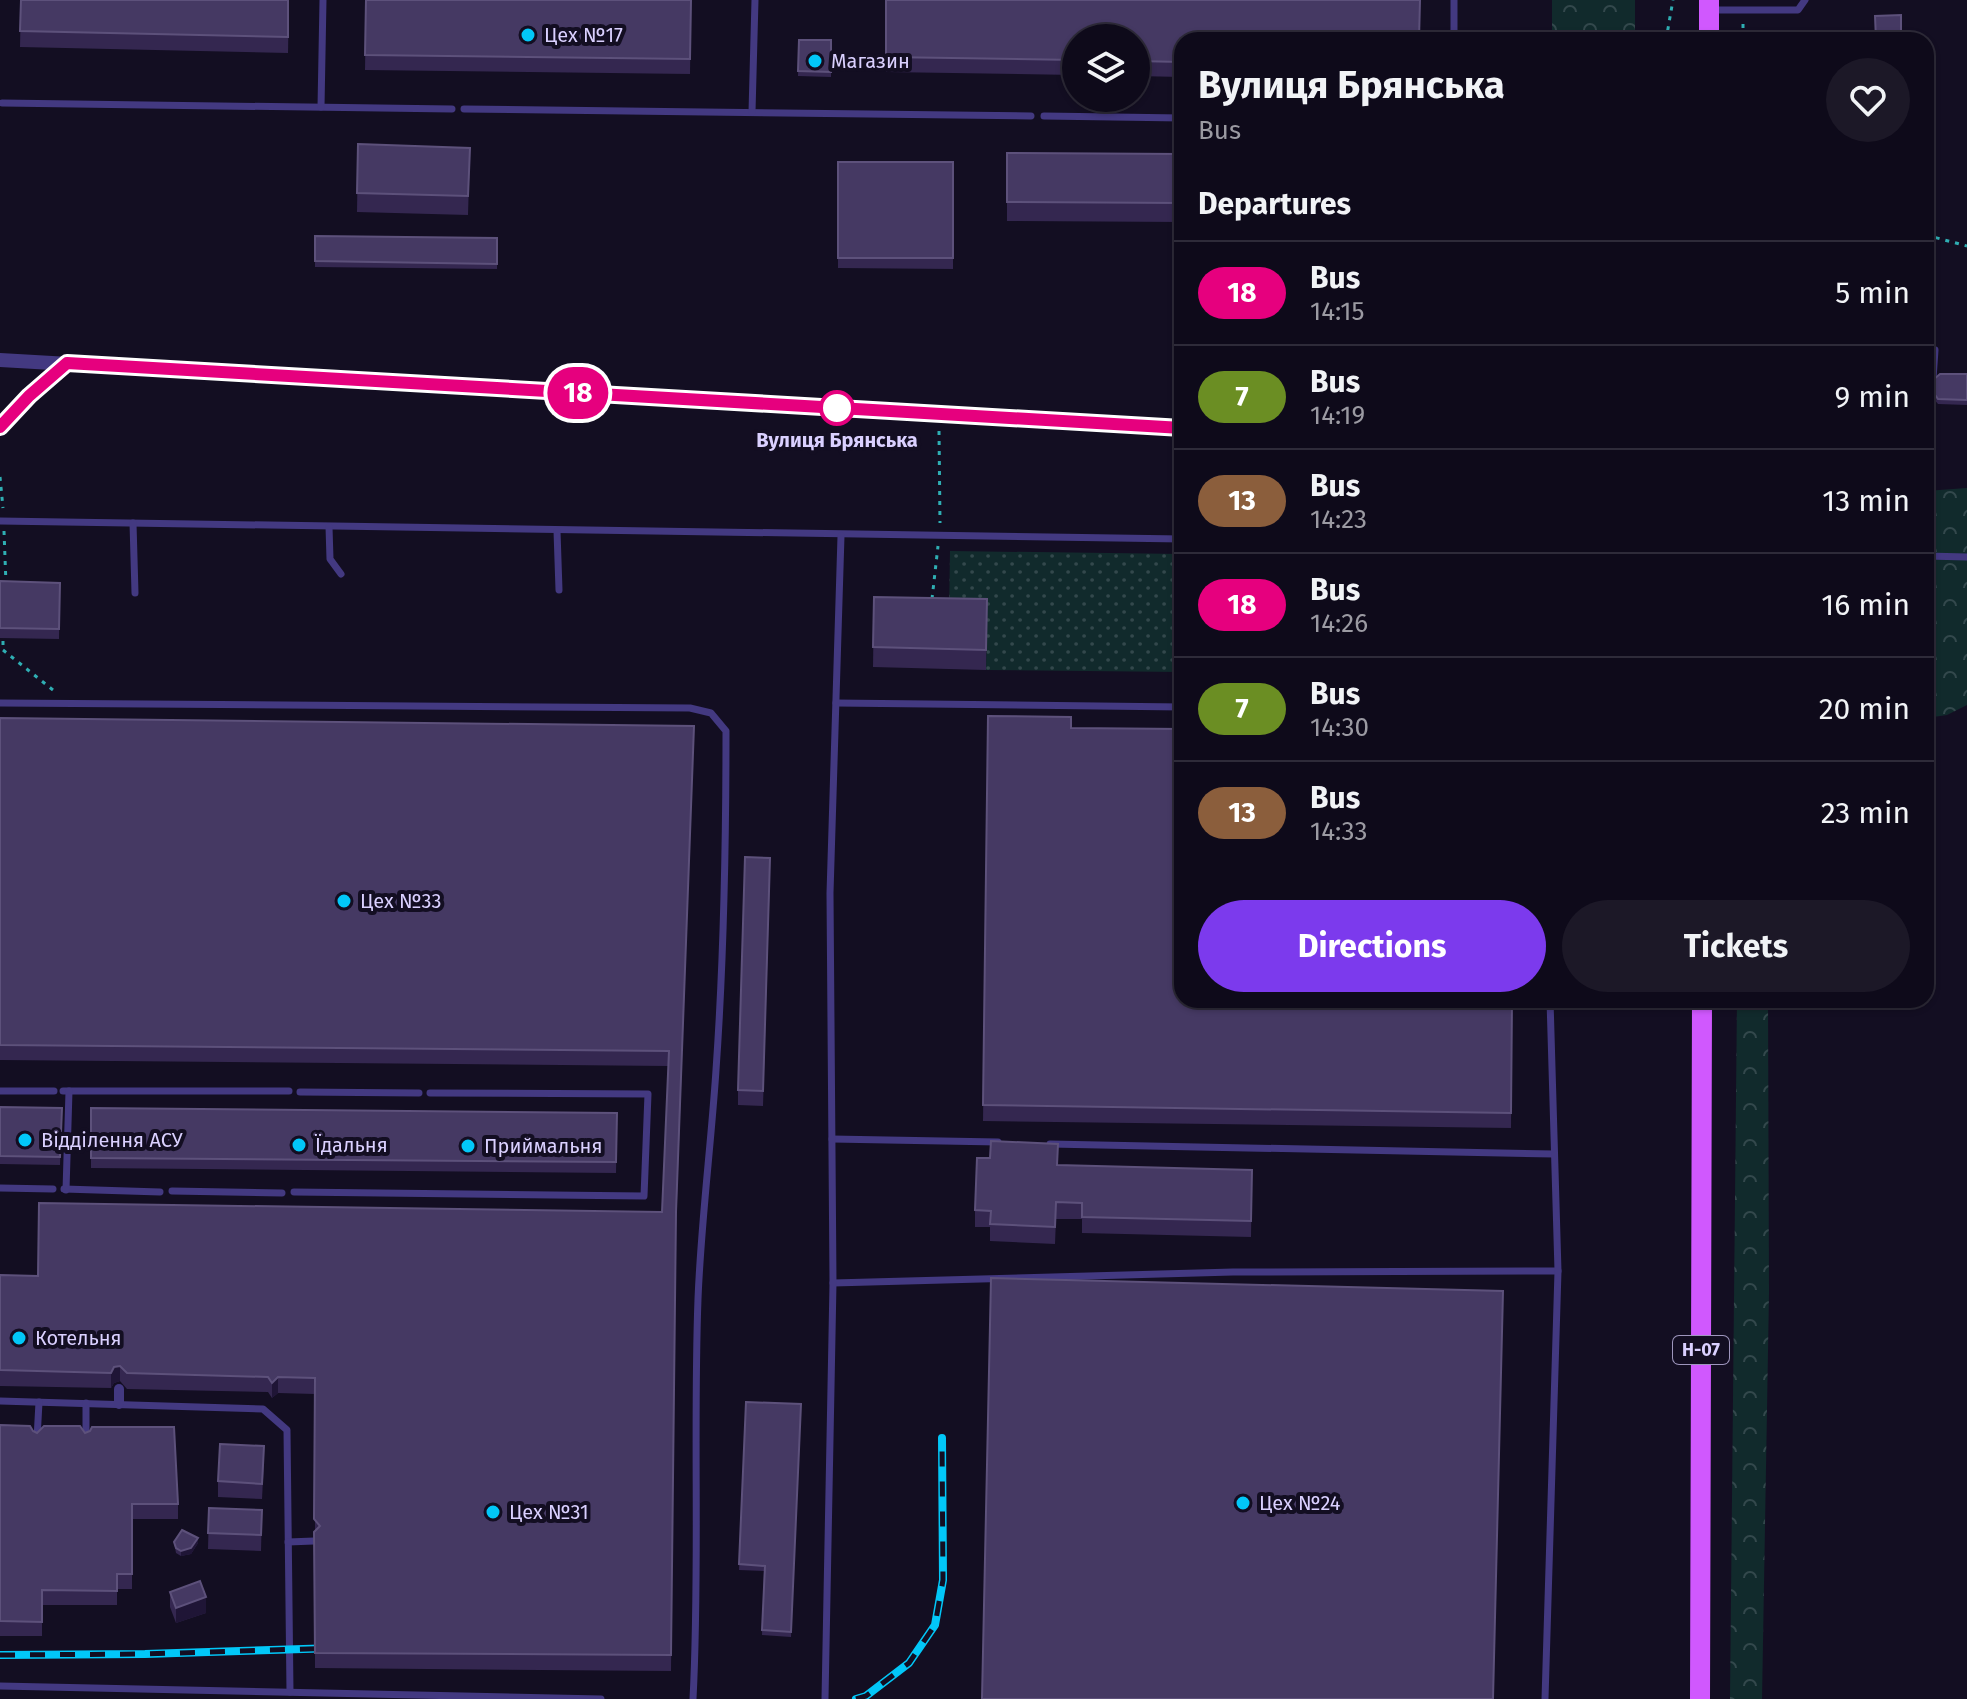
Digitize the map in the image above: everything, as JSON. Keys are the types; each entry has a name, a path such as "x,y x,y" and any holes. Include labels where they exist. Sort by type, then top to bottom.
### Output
{"main road":[{"path":"1709,5 1709,32"},
{"name":"Н-07","path":"1700,1699 1702,1008"}],"street":[{"path":"0,360 1174,428"},
{"path":"0,428 29,396 67,363"},
{"path":"119,1389 119,1404"}],"lane":[{"path":"321,107 323,0"},
{"path":"752,112 755,0"},
{"path":"1454,0 1454,32"},
{"path":"1709,5 1798,10 1805,0"},
{"path":"2,103 452,109"},
{"path":"464,109 1031,116"},
{"path":"1044,116 1174,118"},
{"path":"2,521 1174,539"},
{"path":"133,523 135,593"},
{"path":"329,527 330,559 341,574"},
{"path":"557,531 559,590"},
{"path":"825,1699 833,1283 830,893 841,536"},
{"path":"1934,556 1967,557"},
{"path":"0,703 690,708 711,713 726,731 716,1069 703,1201 698,1299 698,1605 693,1699"},
{"path":"836,703 1174,707"},
{"path":"1545,1699 1558,1271 1550,1008"},
{"path":"0,1091 289,1091"},
{"path":"60,1189 62,1091"},
{"path":"300,1092 419,1093"},
{"path":"294,1192 644,1196 648,1094 430,1093"},
{"path":"832,1139 1005,1143"},
{"path":"1036,1143 1554,1154"},
{"path":"0,1188 160,1192"},
{"path":"172,1191 282,1193"},
{"path":"833,1283 1233,1272 1558,1271"},
{"path":"0,1401 263,1409 287,1430 290,1692"},
{"path":"37,1441 39,1402"},
{"path":"86,1403 86,1441"},
{"path":"288,1542 314,1541"},
{"path":"0,1686 601,1699"}],"path":[{"path":"1667,32 1673,0"},
{"path":"1934,237 1967,246"},
{"path":"939,415 940,512"},
{"path":"0,477 3,486 6,592"},
{"path":"931,604 939,537"},
{"path":"0,574 6,579"},
{"path":"3,641 2,651 56,693"}],"green space":[{"path":"1552,0 1635,0 1635,32 1552,30"},
{"path":"1967,488 1967,705 1947,715 1934,717 1934,490"},
{"path":"950,551 1174,554 1174,672 986,670 987,619 949,618"},
{"path":"1737,1008 1768,1008 1769,1293 1762,1699 1730,1699"}],"building":[{"path":"21,0 288,0 288,37 20,31"},
{"name":"Цех №17","path":"366,0 691,0 690,59 365,55"},
{"path":"886,0 1420,0 1419,32 1174,32 1174,62 1150,61 1150,24 1062,24 1062,60 886,57"},
{"path":"1901,15 1901,32 1876,32 1875,16"},
{"name":"Магазин","path":"799,40 831,40 831,72 798,71"},
{"path":"358,144 470,148 468,196 357,193"},
{"path":"1007,153 1174,154 1174,203 1007,202"},
{"path":"838,162 953,162 953,258 838,258"},
{"path":"315,236 497,238 497,264 315,261"},
{"path":"1940,374 1967,374 1967,400 1938,399 1934,393 1934,379"},
{"path":"0,581 60,583 59,629 0,628"},
{"path":"874,597 987,599 986,650 873,647"},
{"path":"988,716 1071,717 1071,728 1174,729 1174,1008 1512,1008 1511,1113 983,1105"},
{"path":"0,718 694,726 676,1212 671,1655 315,1653 314,1532 320,1526 314,1519 315,1378 278,1377 272,1383 268,1377 127,1373 120,1366 114,1367 111,1373 0,1370 0,1275 38,1276 39,1203 662,1212 669,1051 0,1045"},
{"path":"745,857 770,858 763,1091 738,1090"},
{"name":"Відділення АСУ","path":"0,1107 62,1108 60,1157 0,1156"},
{"path":"91,1108 617,1113 616,1162 91,1158"},
{"path":"991,1141 1058,1144 1057,1165 1252,1170 1251,1221 1082,1217 1082,1203 1056,1202 1055,1227 990,1224 991,1211 975,1210 977,1158 990,1158"},
{"name":"Цех №24","path":"991,1278 1503,1291 1493,1699 982,1699"},
{"path":"746,1402 801,1404 791,1632 762,1630 765,1566 739,1564"},
{"path":"0,1425 30,1426 37,1433 44,1426 80,1426 85,1433 92,1427 174,1427 178,1504 132,1504 132,1574 117,1574 117,1591 42,1590 42,1622 0,1621"},
{"path":"220,1444 264,1446 262,1484 218,1481"},
{"path":"209,1508 262,1510 261,1535 208,1533"},
{"path":"182,1530 198,1538 191,1548 181,1551 174,1542"},
{"path":"200,1581 206,1597 176,1608 170,1592"}],"railway":[{"path":"856,1699 866,1696 909,1663 935,1625 943,1580 942,1438"},
{"path":"0,1655 336,1648"}],"bus line":[{"name":"18","path":"0,427 67,363 1174,428"}],"place":[{"name":"Цех №17","path":"528,35"},
{"name":"Магазин","path":"815,61"},
{"name":"Вулиця Брянська","path":"837,408"},
{"name":"Цех №33","path":"344,901"},
{"name":"Відділення АСУ","path":"25,1140"},
{"name":"Їдальня","path":"299,1145"},
{"name":"Приймальня","path":"468,1146"},
{"name":"Котельня","path":"19,1338"},
{"name":"Цех №24","path":"1243,1503"},
{"name":"Цех №31","path":"493,1512"}]}
